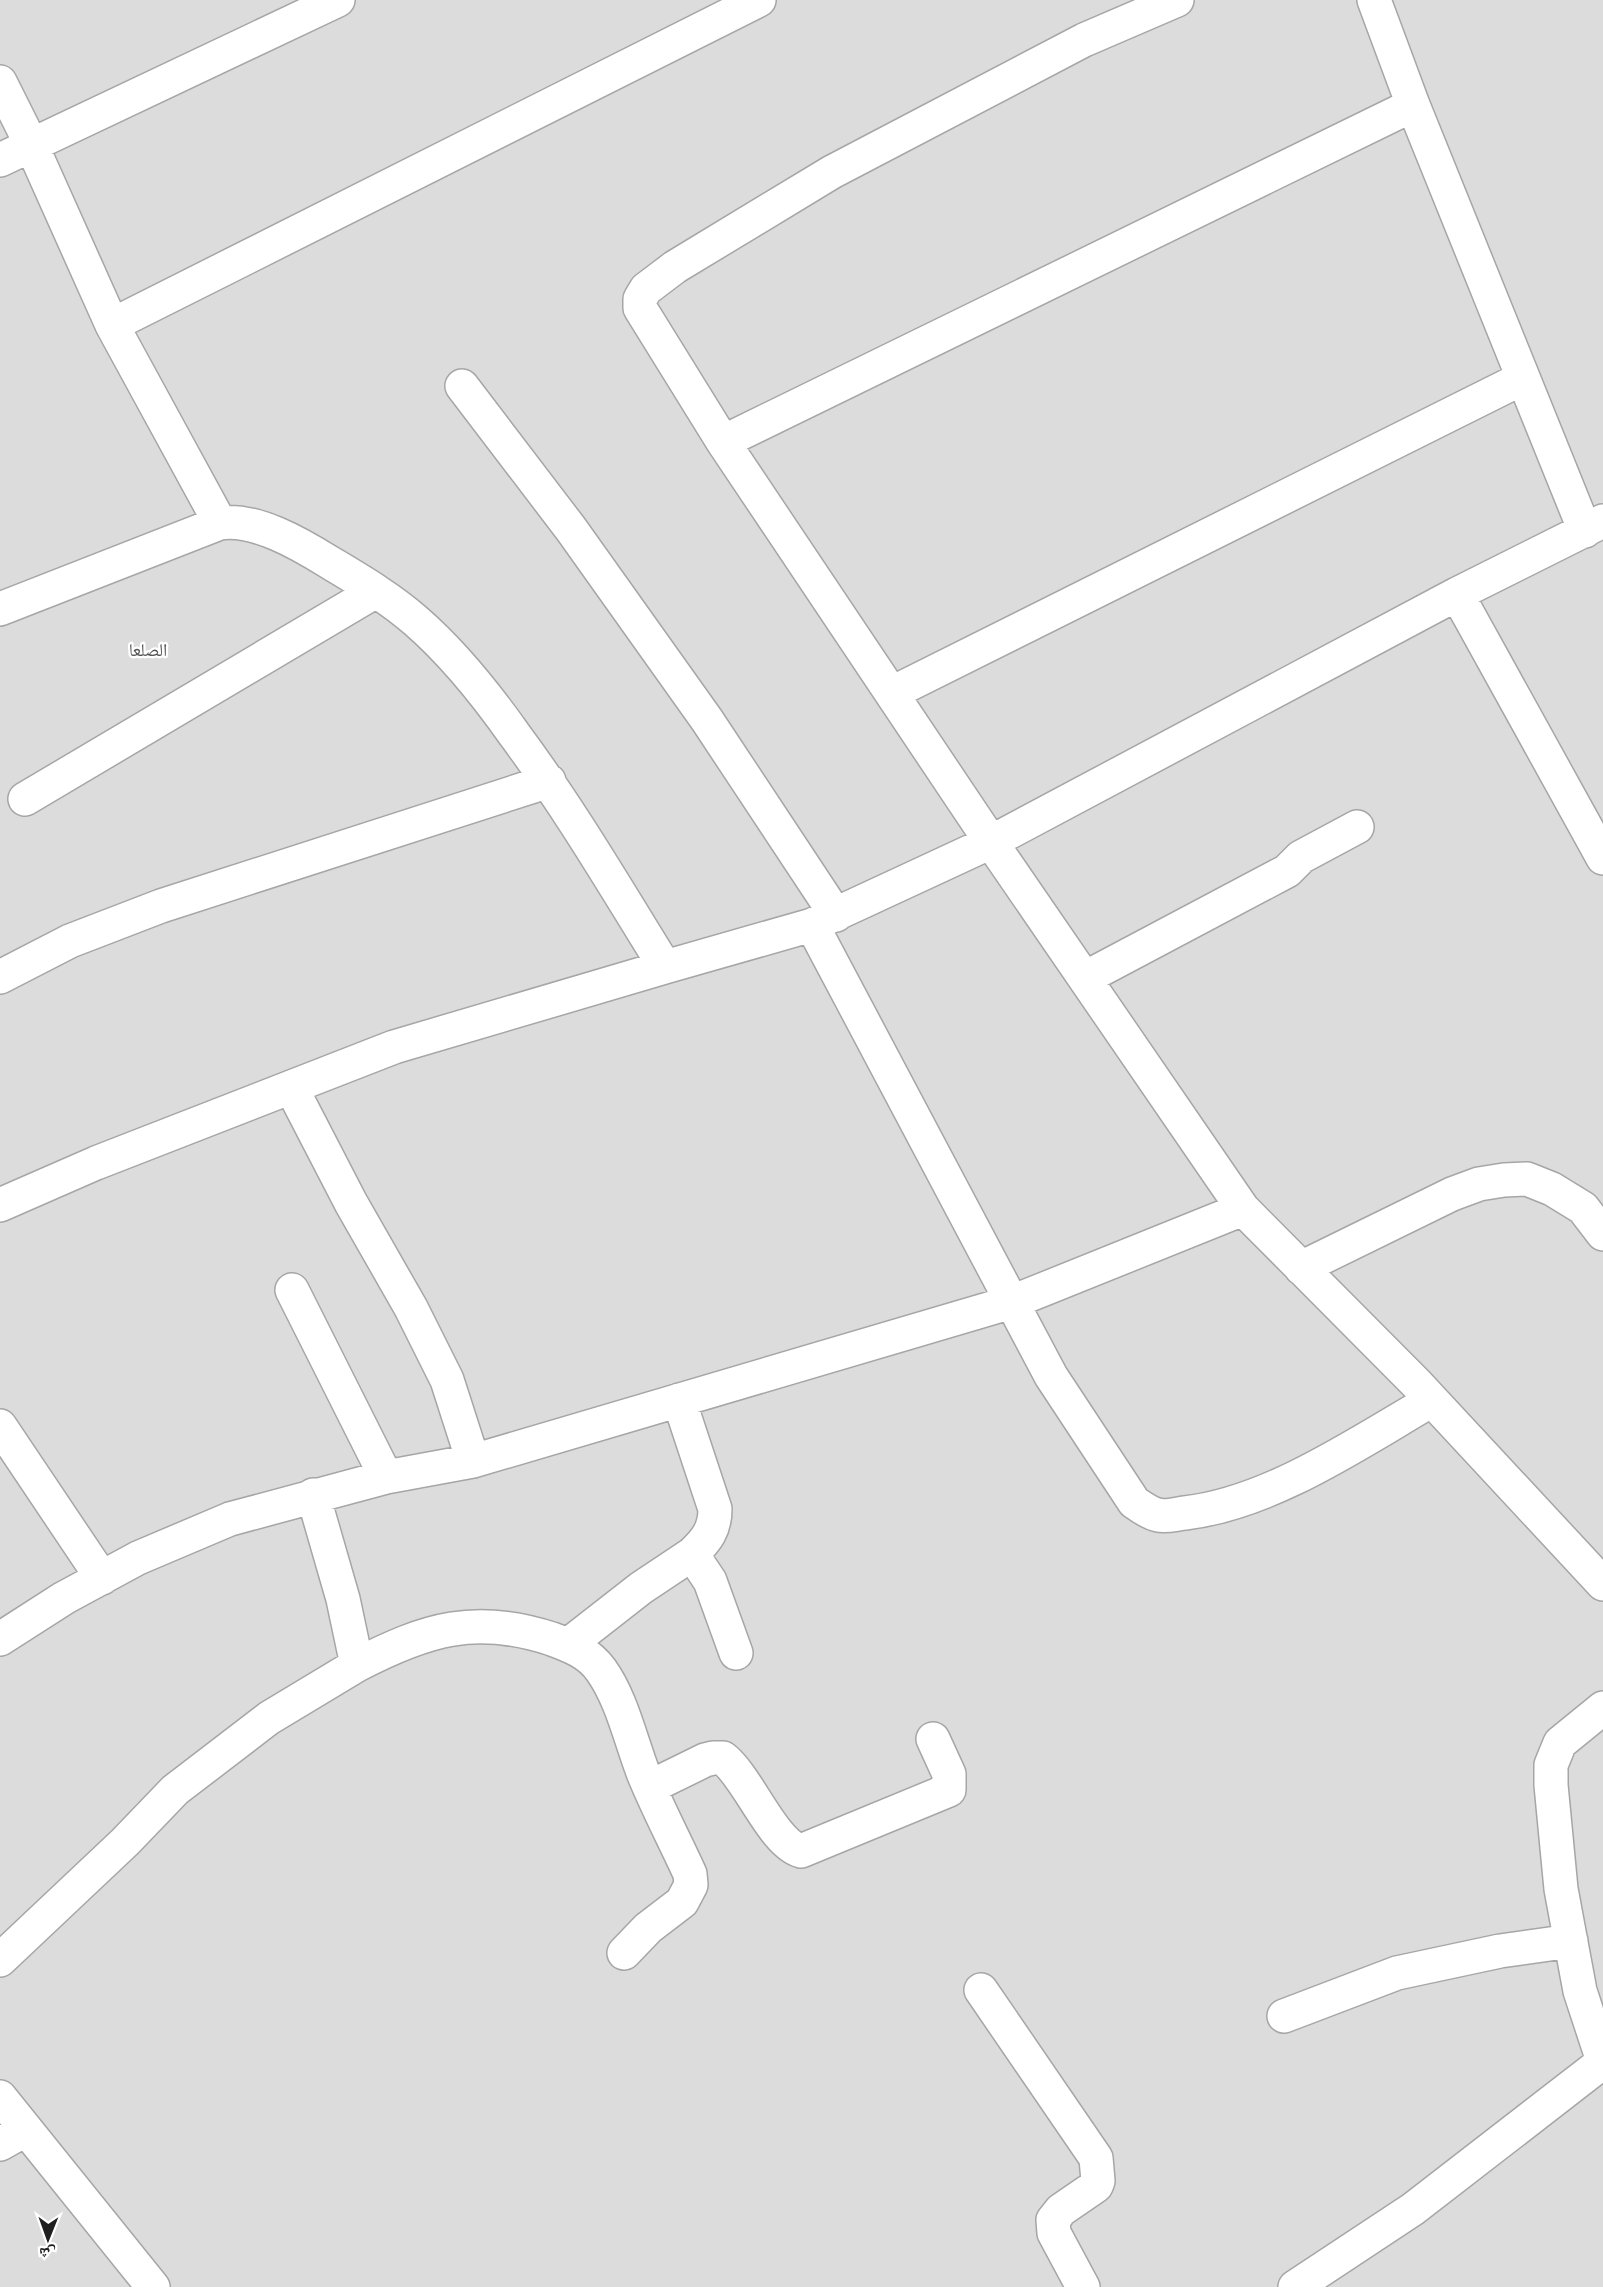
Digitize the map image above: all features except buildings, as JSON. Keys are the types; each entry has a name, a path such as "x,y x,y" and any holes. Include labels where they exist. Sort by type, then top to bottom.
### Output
{"street":[{"path":"0,160 338,0"},
{"path":"112,325 759,0"},
{"path":"1177,0 1084,40 832,172 675,267 646,289 640,299 640,308 723,442 991,842 1243,1209 1432,1400 1603,1584"},
{"path":"0,1205 96,1162 394,1047 824,920 991,842 1457,594 1594,526 1523,378 1413,105 1374,0"},
{"path":"0,82 31,144 112,325 220,523"},
{"path":"723,442 1413,105"},
{"path":"892,693 1523,378"},
{"path":"462,386 571,530 707,720 824,920 1012,1302 1051,1376 1134,1502 1160,1516 1205,1511 1242,1500 1313,1469 1432,1400"},
{"path":"0,609 220,523 232,522 272,530 319,555 376,591 414,620 445,648 487,696 549,781 664,967"},
{"path":"25,799 376,591"},
{"path":"1457,594 1603,858"},
{"path":"0,977 70,941 161,906 549,781"},
{"path":"1085,978 1287,871 1300,857 1357,827"},
{"path":"291,1087 351,1203 411,1308 447,1380 473,1461"},
{"path":"1301,1268 1452,1194 1479,1184 1504,1180 1527,1179 1552,1189 1583,1209 1603,1234"},
{"path":"0,1639 64,1598 138,1558 230,1519 386,1477 473,1461 1012,1302 1243,1209"},
{"path":"292,1290 386,1477"},
{"path":"568,1645 641,1588 692,1554 711,1533 715,1509 679,1400"},
{"path":"0,1426 102,1578"},
{"path":"313,1495 343,1599 357,1665"},
{"path":"692,1554 710,1581 736,1653"},
{"path":"0,1960 125,1842 175,1790 269,1718 357,1665 396,1645 443,1630 475,1625 517,1629 568,1645 586,1654 602,1670 618,1704 650,1787 690,1874 691,1885 682,1902 648,1928 624,1953"},
{"path":"1295,2287 1413,2209 1603,2062 1580,1991 1571,1941 1555,1837 1551,1765 1560,1743 1603,1708"},
{"path":"650,1787 705,1760 723,1758 781,1837 795,1849 801,1851 949,1790 951,1781 949,1774 933,1739"},
{"path":"1284,2016 1397,1973 1500,1951 1571,1941"},
{"path":"981,1990 1096,2158 1099,2172 1096,2186 1061,2210 1053,2220 1054,2233 1083,2287"},
{"path":"0,2097 13,2137 153,2287"}],"shaded area":[{"path":"0,0 1603,0 1603,2287 0,2287"}],"district":[{"name":"الصلعا","path":"148,650"}]}
